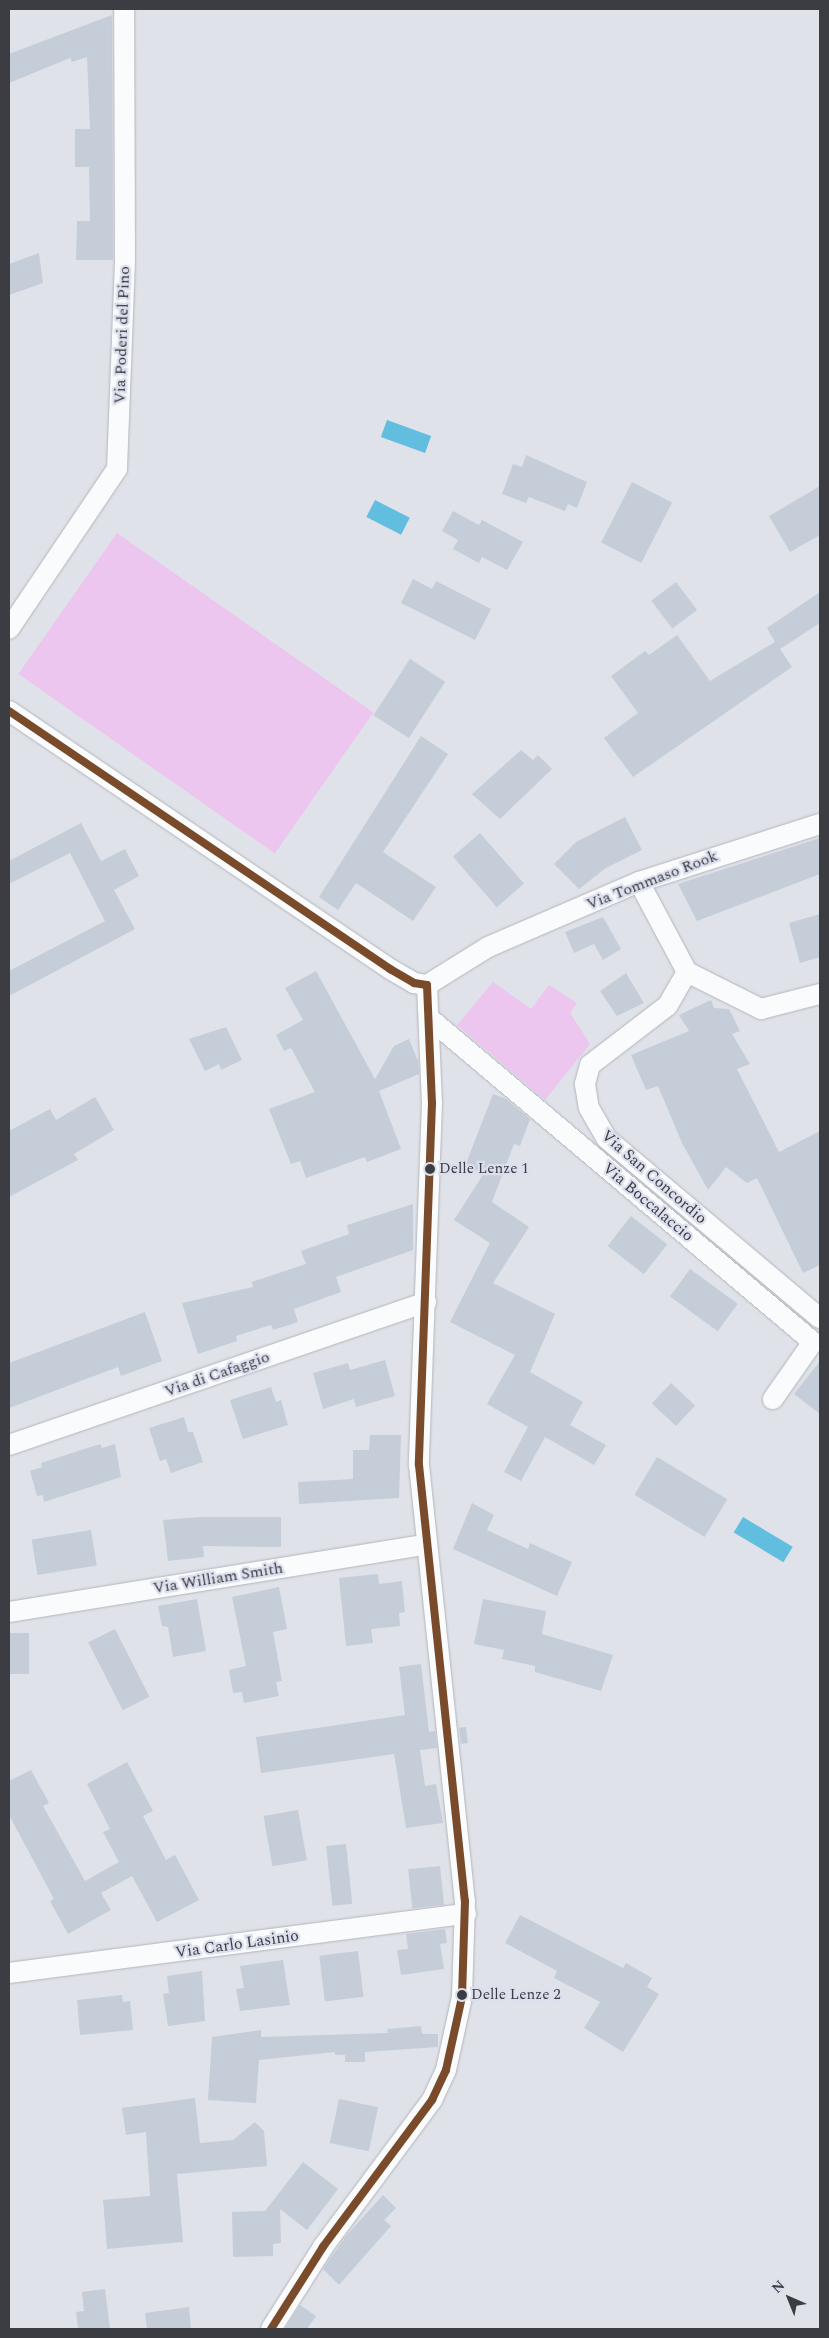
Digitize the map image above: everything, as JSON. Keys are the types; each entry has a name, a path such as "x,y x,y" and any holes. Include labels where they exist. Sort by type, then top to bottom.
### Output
{"street":[{"name":"Via Poderi del Pino","path":"9,628 117,469 125,259 124,9"},
{"path":"9,711 390,969 414,983 427,985 433,1053 419,1465 466,1914 461,2004 440,2085 421,2117 323,2247 271,2329"},
{"name":"Via Tommaso Rook","path":"427,985 488,947 639,882 820,824"},
{"path":"639,882 687,972 755,1008 772,1008 820,994"},
{"name":"Via San Concordio","path":"687,972 667,1006 590,1065 585,1084 589,1108 606,1138 820,1318"},
{"name":"Via Boccalaccio","path":"429,1018 813,1342 773,1399"},
{"name":"Via di Cafaggio","path":"9,1445 426,1302"},
{"name":"Via William Smith","path":"9,1612 427,1544"},
{"name":"Via Carlo Lasinio","path":"9,1973 466,1914"}],"shaded area":[{"path":"117,533 373,713 275,853 18,674"},
{"path":"493,982 531,1009 549,985 577,1003 570,1013 590,1044 545,1100 457,1025"}],"water":[{"path":"387,420 431,436 425,453 381,437"},
{"path":"375,500 410,518 401,535 366,517"},
{"path":"743,1517 793,1547 783,1562 734,1532"}],"building":[{"path":"112,15 113,260 76,260 77,221 90,221 89,167 75,167 75,129 90,129 87,57 72,62 70,58 9,83 9,54"},
{"path":"39,253 43,283 9,295 9,264"},
{"path":"526,455 587,482 577,508 568,504 565,511 529,497 526,503 502,494 513,464 522,467"},
{"path":"632,482 672,502 641,563 601,543"},
{"path":"820,486 820,535 790,552 769,516"},
{"path":"453,511 479,525 482,520 523,542 507,570 482,557 479,563 453,549 458,540 442,531"},
{"path":"413,579 432,589 436,581 491,609 475,640 401,603"},
{"path":"676,582 697,610 672,629 651,601"},
{"path":"820,592 820,623 780,649 792,667 633,777 604,738 638,713 611,676 645,651 649,655 677,635 710,681 775,642 767,628"},
{"path":"410,659 445,682 409,738 374,715"},
{"path":"421,736 448,754 383,852 436,887 413,921 356,883 338,910 319,897"},
{"path":"521,750 533,760 538,755 552,769 500,819 472,794"},
{"path":"625,817 642,850 606,868 579,889 554,864 576,842"},
{"path":"81,823 101,861 125,849 139,876 114,890 135,929 9,996 9,971 105,921 70,853 9,884 9,861"},
{"path":"480,833 524,884 497,907 453,857"},
{"path":"820,838 820,874 697,921 678,884"},
{"path":"820,914 820,957 800,963 789,923"},
{"path":"603,917 621,949 603,960 594,944 574,953 565,932"},
{"path":"316,971 375,1079 394,1046 409,1039 418,1061 419,1074 379,1091 401,1149 367,1162 365,1157 306,1178 300,1161 291,1164 269,1109 315,1092 291,1048 284,1051 276,1035 303,1020 285,988"},
{"path":"626,973 644,1003 617,1016 600,991"},
{"path":"711,1000 714,1008 729,1009 740,1031 732,1034 750,1064 737,1069 779,1152 820,1131 820,1265 803,1273 757,1178 747,1183 726,1167 708,1190 682,1143 658,1086 646,1090 631,1055 689,1031 679,1015"},
{"path":"226,1027 242,1060 221,1070 219,1064 205,1071 189,1039"},
{"path":"493,1094 506,1099 530,1119 520,1146 514,1144 492,1202 529,1227 493,1283 555,1314 530,1372 583,1402 570,1425 606,1445 594,1465 545,1437 521,1481 504,1472 528,1427 487,1404 515,1355 450,1322 490,1243 454,1220 484,1173 465,1166"},
{"path":"95,1097 114,1130 74,1154 78,1160 9,1197 9,1131 50,1109 56,1120"},
{"path":"413,1204 413,1250 336,1277 341,1292 294,1309 298,1322 273,1330 271,1325 236,1336 237,1341 198,1354 182,1303 253,1287 252,1282 306,1264 301,1251 349,1234 347,1225"},
{"path":"631,1216 667,1244 644,1274 608,1246"},
{"path":"690,1269 738,1304 718,1331 670,1297"},
{"path":"145,1312 162,1361 121,1376 118,1367 9,1408 9,1363"},
{"path":"385,1360 395,1396 356,1407 354,1399 323,1409 313,1373 348,1363 350,1370"},
{"path":"820,1361 820,1414 794,1394"},
{"path":"671,1383 695,1406 676,1426 652,1403"},
{"path":"271,1387 276,1402 281,1400 288,1425 243,1439 230,1400"},
{"path":"184,1417 188,1432 193,1432 203,1462 171,1473 166,1459 160,1461 149,1428"},
{"path":"370,1435 401,1435 399,1498 299,1504 298,1482 353,1479 353,1450 369,1450"},
{"path":"100,1444 102,1448 115,1444 121,1477 44,1502 43,1495 37,1496 30,1471 42,1467 41,1463"},
{"path":"657,1457 727,1499 705,1537 634,1495"},
{"path":"472,1503 494,1515 487,1530 528,1549 530,1543 572,1562 557,1596 453,1549"},
{"path":"200,1517 281,1517 281,1547 203,1546 204,1557 168,1561 163,1520"},
{"path":"91,1530 97,1566 37,1575 32,1539"},
{"path":"378,1574 379,1584 402,1581 405,1612 399,1613 400,1626 371,1629 373,1643 346,1646 339,1578"},
{"path":"279,1587 287,1629 273,1632 282,1681 276,1682 279,1696 244,1703 242,1692 233,1693 229,1670 246,1666 232,1597"},
{"path":"197,1599 206,1651 173,1657 168,1627 162,1626 158,1606"},
{"path":"483,1599 546,1611 542,1634 613,1655 601,1691 535,1672 535,1666 502,1659 504,1650 474,1644"},
{"path":"115,1629 150,1697 123,1710 88,1643"},
{"path":"9,1633 29,1633 29,1674 9,1674"},
{"path":"421,1664 429,1732 435,1731 437,1748 420,1750 425,1786 436,1784 443,1823 406,1828 394,1754 261,1773 256,1737 405,1715 399,1667"},
{"path":"466,1727 468,1743 461,1744 459,1728"},
{"path":"127,1762 153,1811 143,1816 166,1860 175,1855 199,1900 157,1922 132,1876 101,1893 111,1910 68,1934 50,1901 54,1899 9,1815 9,1781 31,1770 49,1803 43,1806 85,1881 119,1862 103,1832 110,1829 87,1784"},
{"path":"298,1810 307,1860 272,1866 264,1816"},
{"path":"346,1844 352,1904 332,1906 326,1846"},
{"path":"440,1866 444,1905 412,1908 408,1869"},
{"path":"520,1915 623,1968 626,1963 652,1978 647,1987 659,1994 623,2052 584,2028 600,2002 554,1978 557,1971 505,1943"},
{"path":"445,1929 447,1943 440,1944 444,1969 401,1975 397,1950 408,1949 406,1934"},
{"path":"358,1951 364,1997 325,2001 319,1956"},
{"path":"283,1960 290,2005 240,2011 236,1989 244,1988 240,1966"},
{"path":"202,1971 205,2021 168,2026 163,1994 169,1993 167,1976"},
{"path":"122,1995 123,2002 130,2001 133,2030 80,2035 77,2000"},
{"path":"421,2026 422,2034 438,2034 438,2047 365,2052 365,2062 345,2062 345,2055 335,2055 335,2052 259,2060 256,2103 208,2100 212,2037 261,2030 261,2037 388,2033 387,2029"},
{"path":"195,2098 200,2143 233,2140 255,2122 264,2131 267,2166 177,2174 183,2242 107,2249 103,2200 150,2196 146,2132 126,2135 122,2108"},
{"path":"339,2099 378,2107 369,2151 330,2143"},
{"path":"303,2162 338,2189 307,2230 280,2209 281,2243 273,2244 273,2256 233,2257 232,2212 265,2211"},
{"path":"383,2195 396,2208 384,2220 391,2226 339,2285 323,2269 346,2236"},
{"path":"105,2289 110,2329 78,2329 76,2312 84,2311 82,2292"},
{"path":"300,2305 316,2316 307,2329 285,2329"},
{"path":"189,2307 191,2329 147,2329 145,2313"}],"transit line":[{"path":"9,711 390,969 414,983 427,985 432,1103 419,1465 465,1901 462,1997 446,2070 432,2100 323,2247 271,2329"}],"place":[{"name":"Delle Lenze 1","path":"430,1169"},
{"name":"Delle Lenze 2","path":"462,1995"}]}
